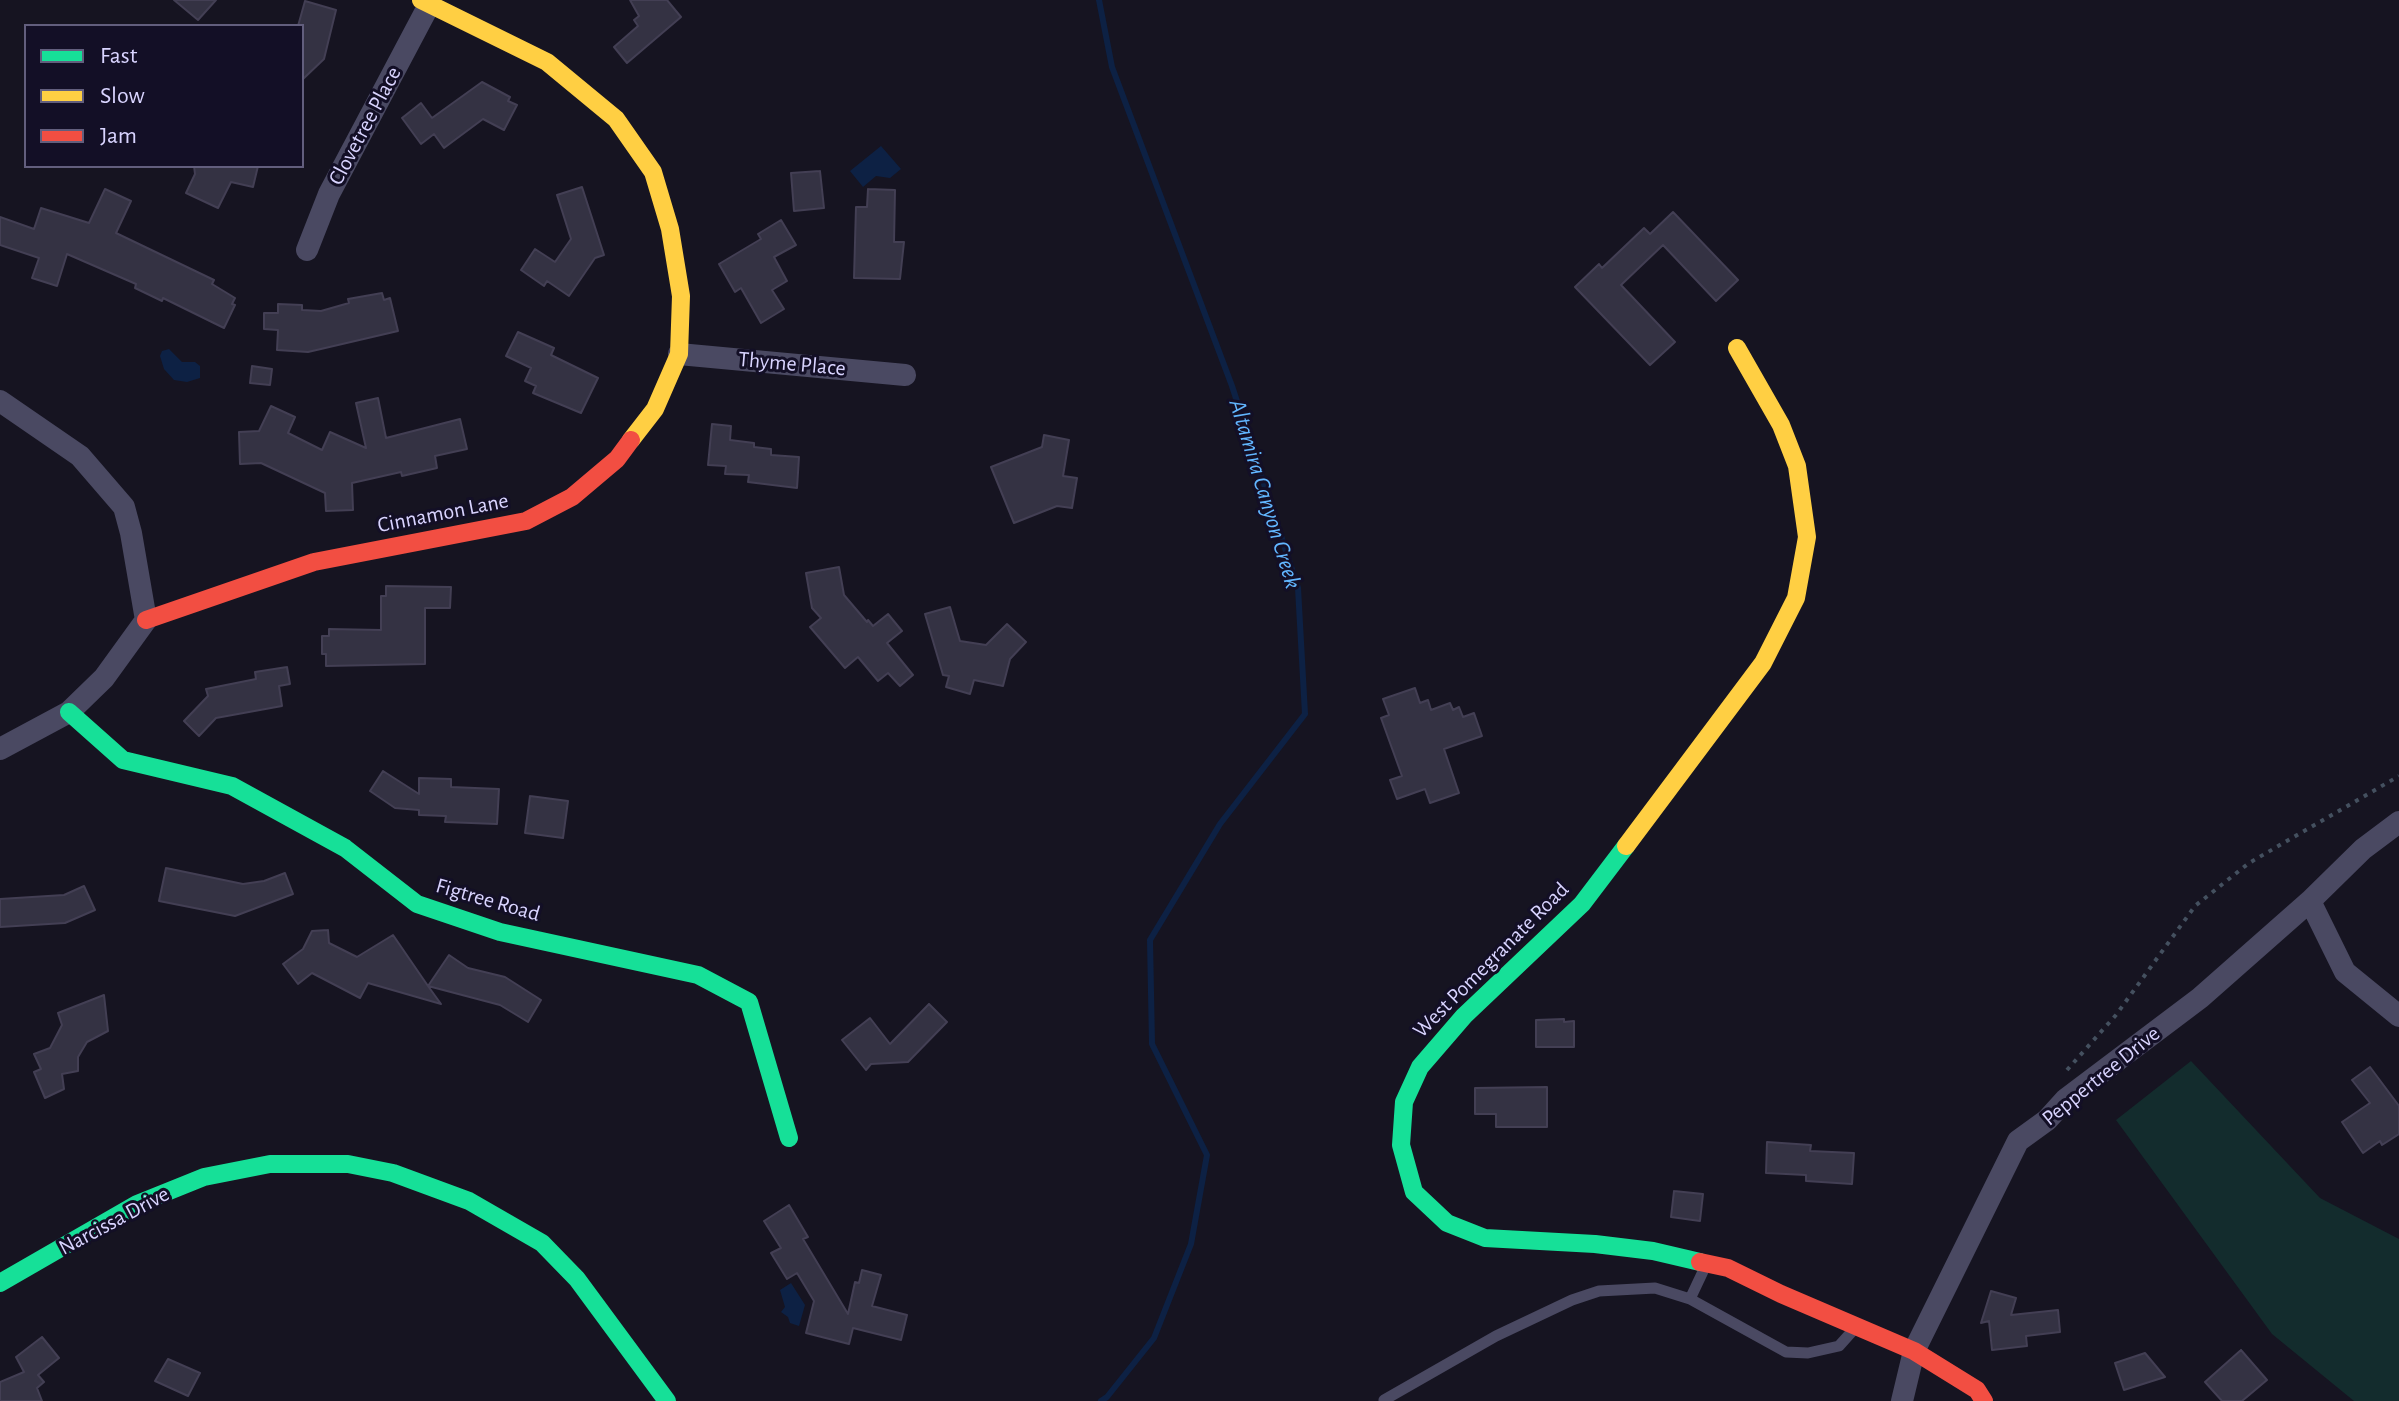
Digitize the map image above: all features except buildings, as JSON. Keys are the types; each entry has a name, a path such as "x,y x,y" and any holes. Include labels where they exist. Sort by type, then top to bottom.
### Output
{"street":[{"name":"Clovetree Place","path":"307,250 329,194 425,3"},
{"name":"Cinnamon Lane","path":"146,620 314,562 526,521 572,497 617,459 655,409 679,354 681,296 670,229 653,172 616,119 547,62 425,3"},
{"name":"West Pomegranate Road","path":"1737,348 1781,425 1797,466 1807,537 1796,598 1763,663 1582,904 1464,1016 1420,1067 1404,1102 1401,1145 1414,1192 1447,1223 1485,1238 1595,1244 1653,1251 1728,1268 1914,1351 1977,1390 1984,1401"},
{"name":"Thyme Place","path":"679,354 905,375"},
{"path":"0,401 80,456 124,507 146,620 104,678 69,712 0,749"},
{"name":"Figtree Road","path":"69,712 123,760 232,786 345,848 417,904 500,932 698,975 749,1002 789,1138"},
{"name":"Peppertree Drive","path":"1902,1401 1914,1351 2018,1141 2047,1120 2066,1099 2200,998 2310,901 2363,849 2399,822"},
{"path":"2310,901 2345,972 2399,1016"},
{"name":"Narcissa Drive","path":"0,1283 137,1204 204,1177 270,1164 348,1164 393,1173 469,1201 542,1243 577,1279 667,1401"}],"lane":[{"path":"1690,1299 1707,1263"},
{"path":"1384,1400 1496,1336 1572,1300 1599,1291 1655,1288 1690,1299 1786,1352 1824,1351 1839,1346 1856,1326"}],"path":[{"path":"2064,1073 2116,1015 2195,906 2249,863 2399,776"}],"green space":[{"path":"2191,1061 2320,1198 2399,1239 2399,1401 2354,1401 2272,1334 2116,1120"}],"water":[{"path":"881,146 901,169 890,178 876,176 863,187 850,171"},
{"path":"169,349 182,362 195,362 200,366 200,378 187,382 174,380 164,369 160,356 162,351"},
{"path":"791,1283 805,1305 799,1326 790,1323 781,1312 785,1307 780,1290"}],"waterway":[{"name":"Altamira Canyon Creek","path":"1099,0 1112,67 1232,386 1298,588 1305,714 1220,824 1150,940 1152,1044 1207,1155 1191,1244 1154,1338 1101,1401"}],"traffic: fast":[{"path":"69,712 123,760 232,786 345,848 417,904 500,932 698,975 749,1002 789,1138"},
{"path":"1626,846 1582,904 1464,1016 1420,1067 1404,1102 1401,1145 1414,1192 1447,1223 1485,1238 1595,1244 1653,1251 1700,1262"},
{"path":"0,1283 137,1204 204,1177 270,1164 348,1164 393,1173 469,1201 542,1243 577,1279 667,1401"}],"traffic: slow":[{"path":"421,0 547,62 616,119 653,172 670,229 681,296 679,354 655,409 631,440"},
{"path":"1626,846 1763,663 1796,598 1807,537 1797,466 1781,425 1737,348"}],"traffic: jam":[{"path":"146,620 314,562 526,521 572,497 617,459 631,440"},
{"path":"1700,1262 1728,1268 1914,1351 1977,1390 1984,1401"}]}
